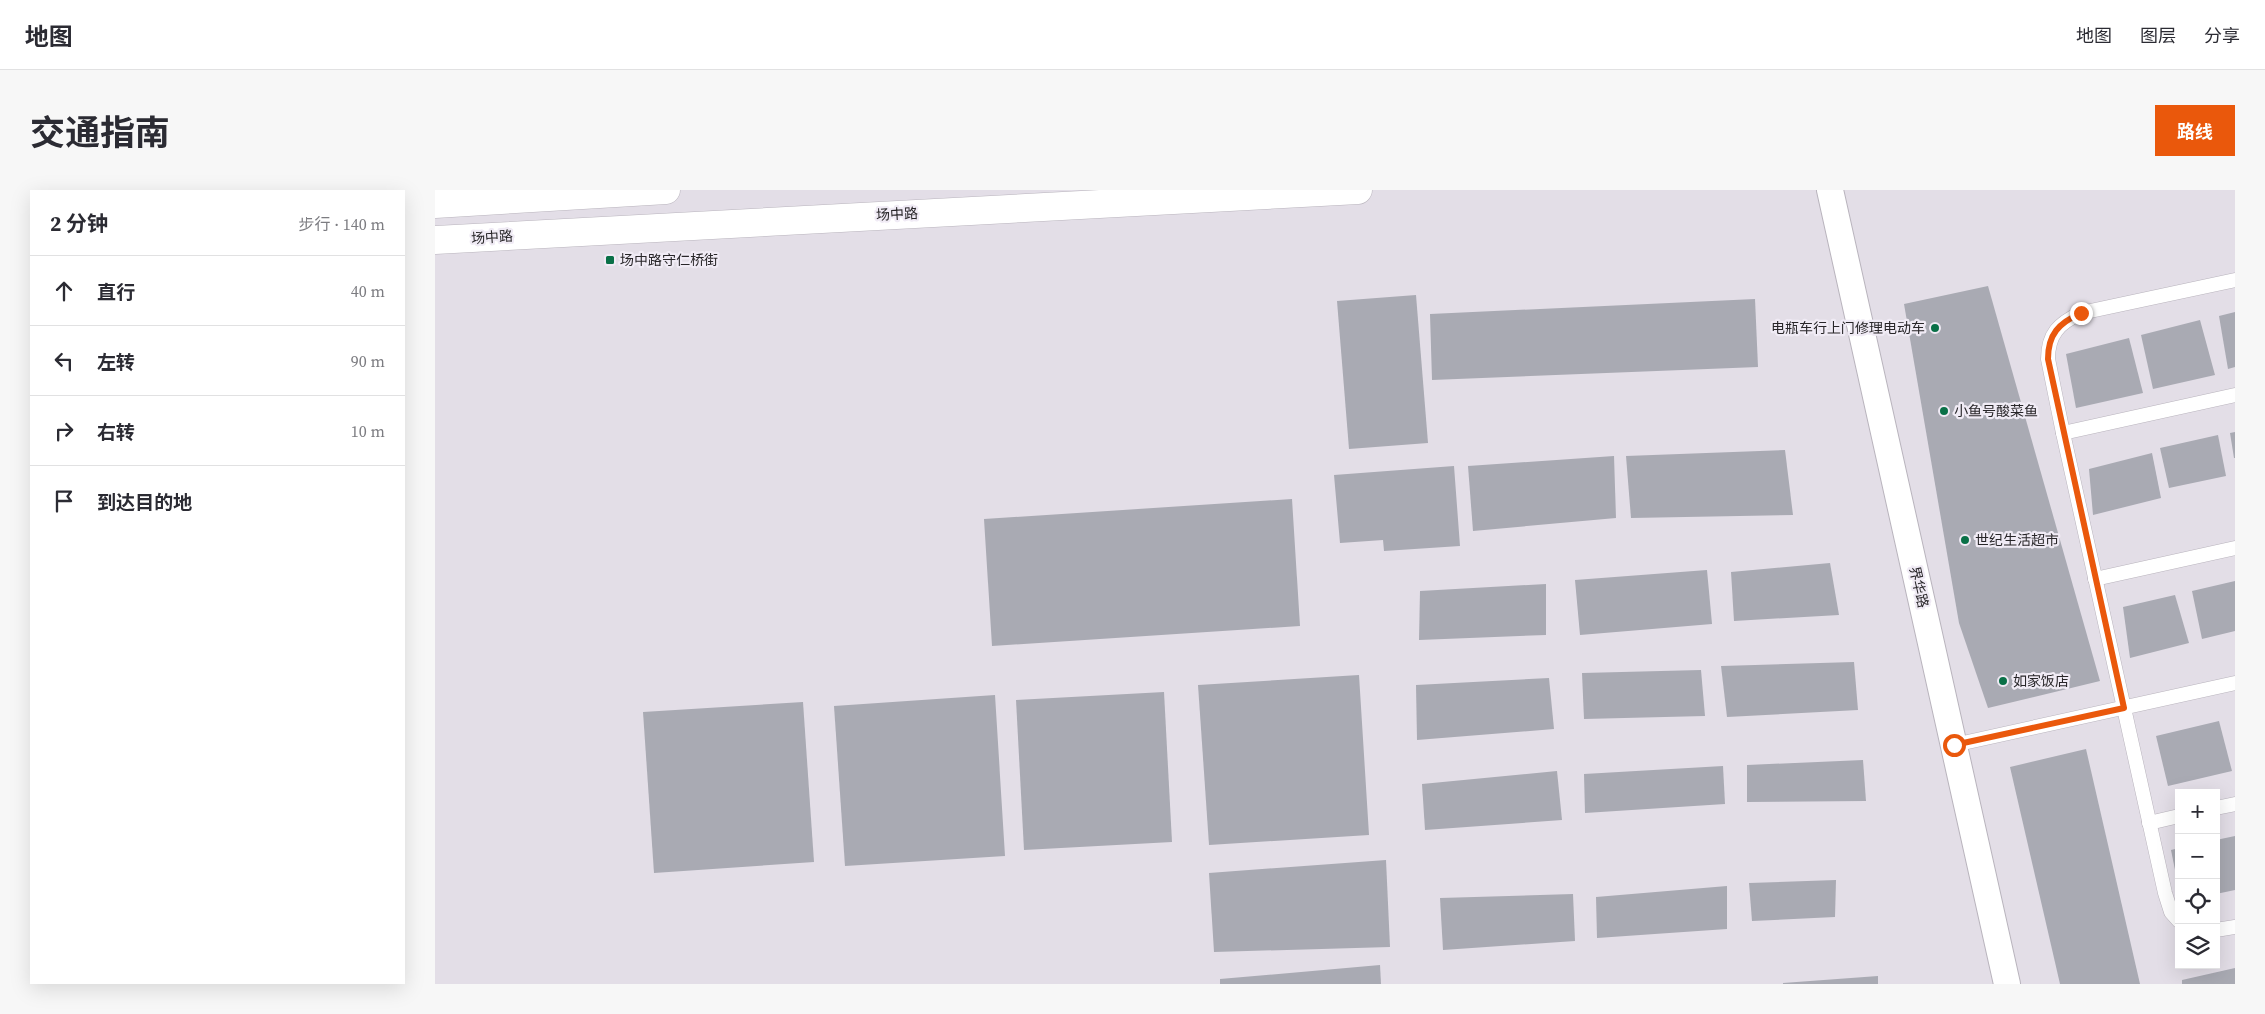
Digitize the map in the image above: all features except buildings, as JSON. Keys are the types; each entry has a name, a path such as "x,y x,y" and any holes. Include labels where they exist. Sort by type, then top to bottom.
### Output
{"main road":[{"path":"435,204 666,190"},
{"name":"场中路","path":"435,240 1358,190"}],"street":[{"name":"界华路","path":"1830,190 2007,984"}],"lane":[{"path":"2175,915 2167,904 2048,359 2050,339 2054,330 2062,323 2093,309 2235,280"},
{"path":"2063,434 2235,396"},
{"path":"2095,579 2235,548"},
{"path":"1954,745 2235,683"},
{"path":"2220,807 2235,804"},
{"path":"2149,823 2175,817"},
{"path":"2220,929 2235,927"}],"place":[{"name":"场中路守仁桥街","path":"610,260"},
{"name":"电瓶车行上门修理电动车","path":"1935,328"},
{"name":"小鱼号酸菜鱼","path":"1944,411"},
{"name":"世纪生活超市","path":"1965,540"},
{"name":"如家饭店","path":"2003,681"}],"route":[{"path":"1954,745 2124,708 2048,359 2048,348 2054,330 2071,317 2081,313"}]}
